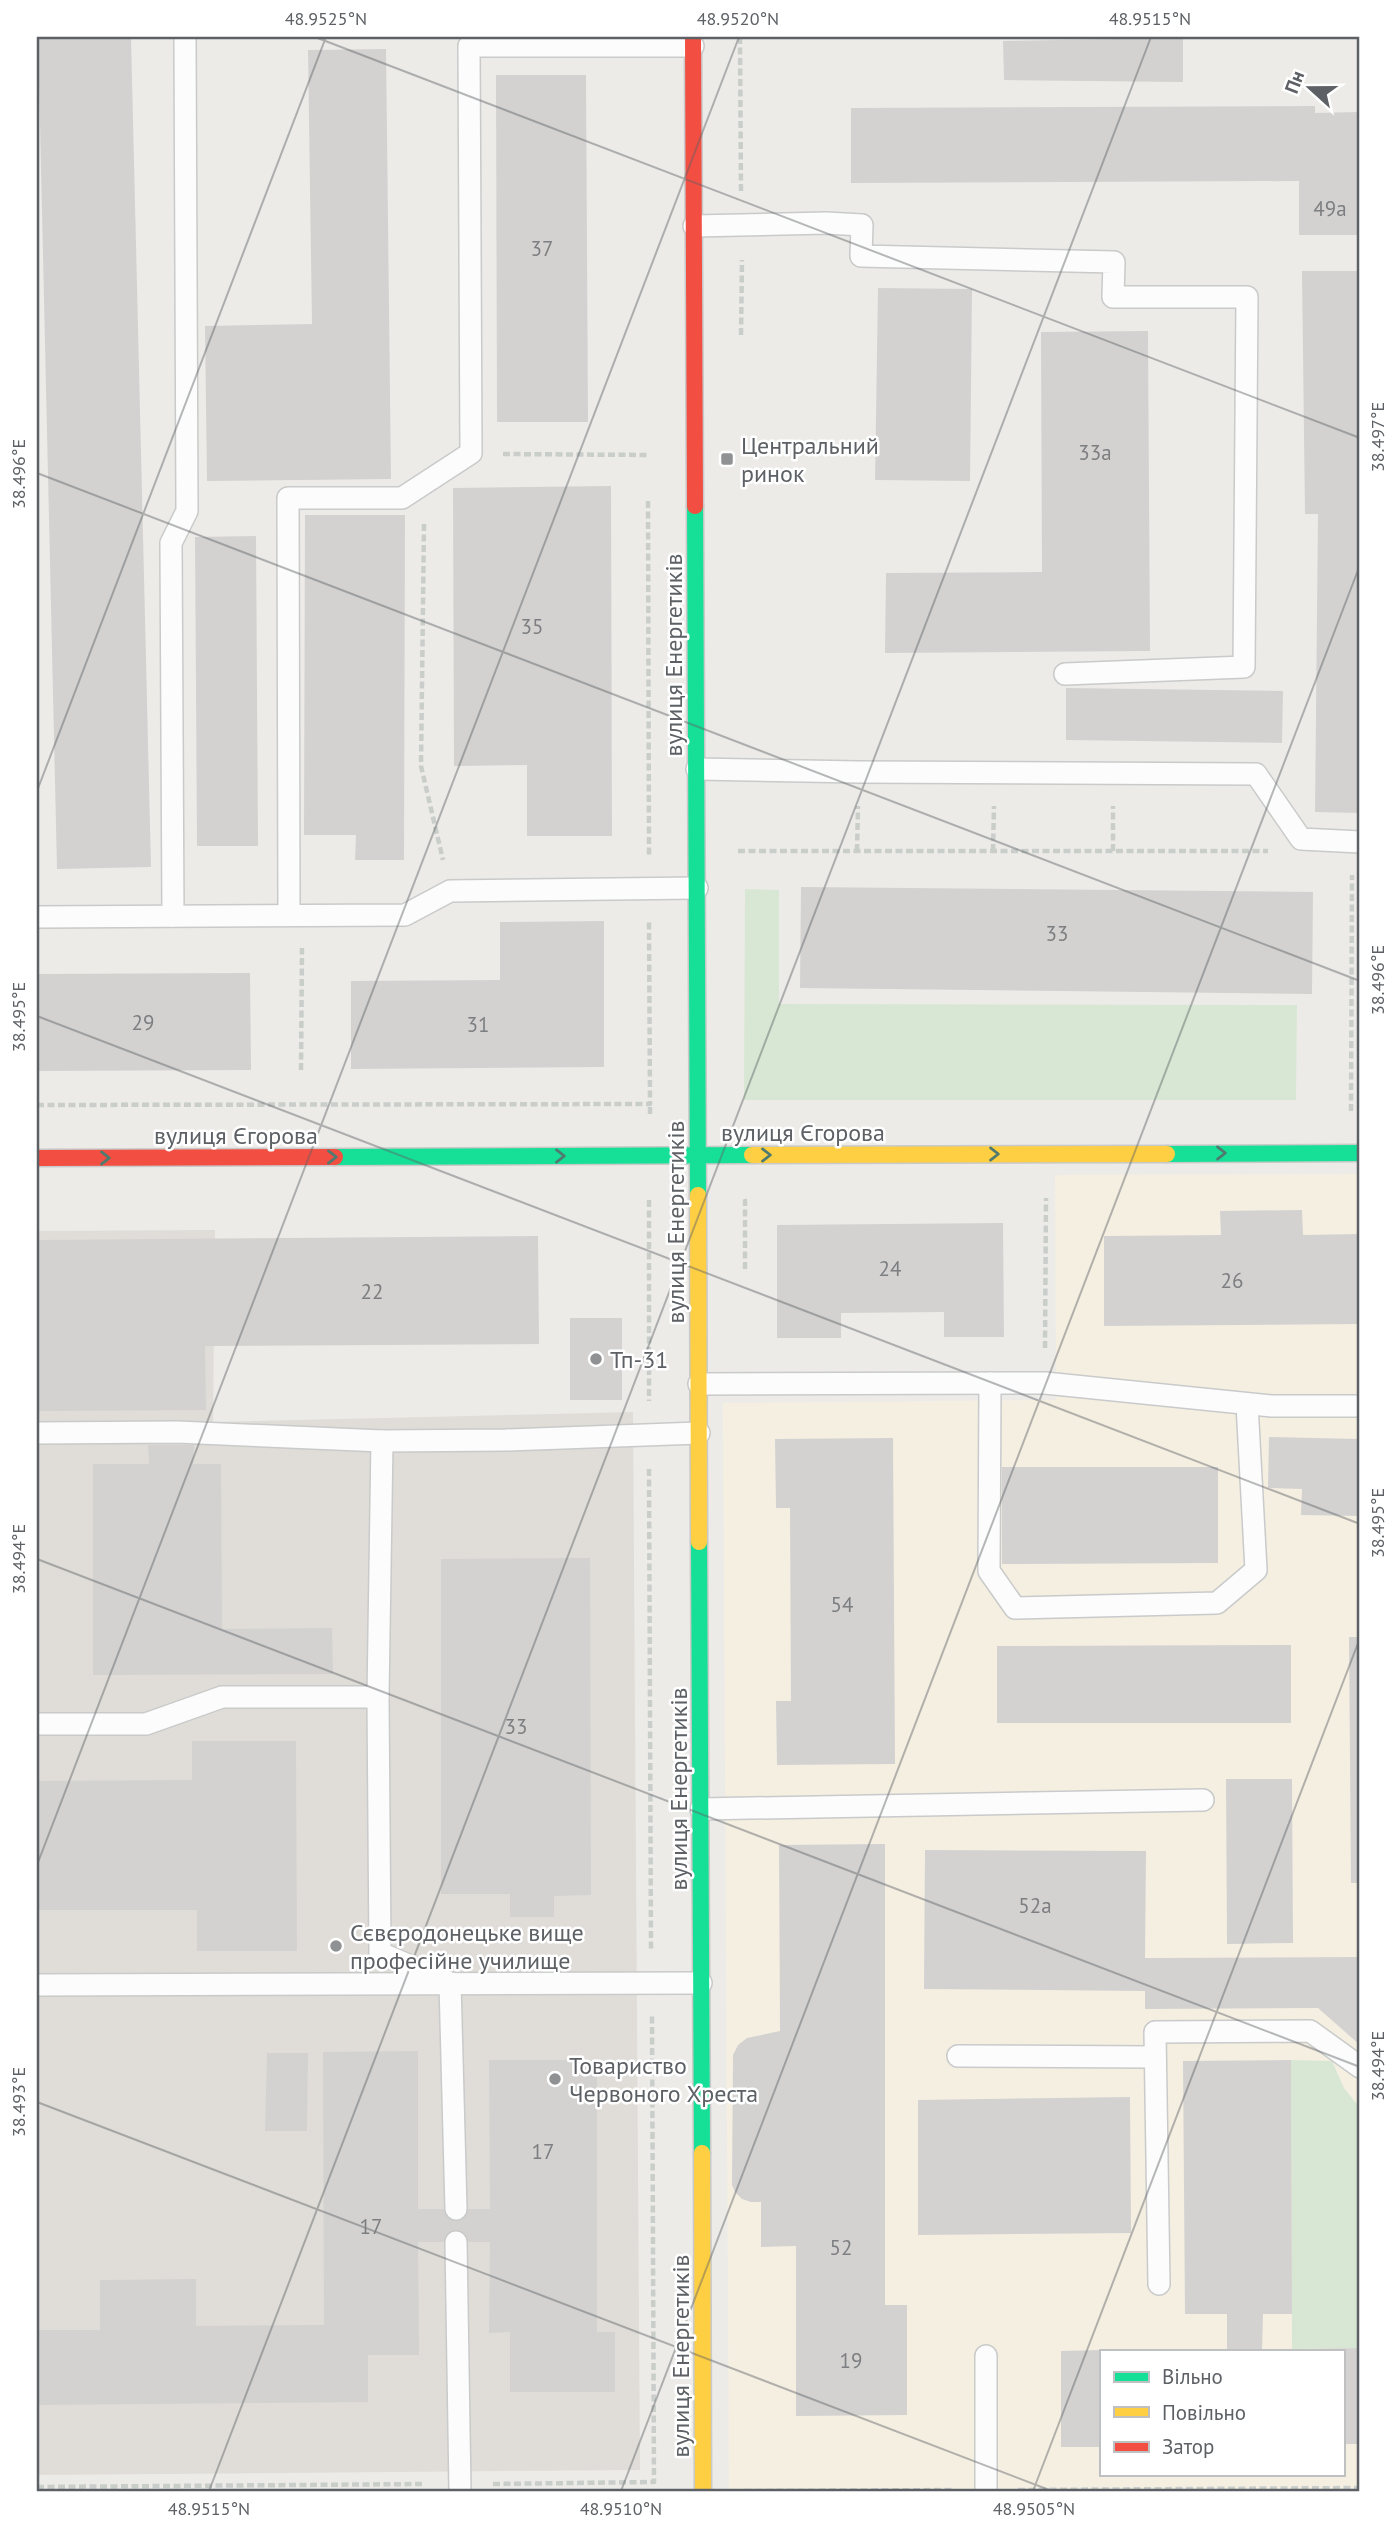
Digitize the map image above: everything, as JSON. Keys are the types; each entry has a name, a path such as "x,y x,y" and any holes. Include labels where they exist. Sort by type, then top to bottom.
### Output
{"street":[{"name":"вулиця Енергетиків","path":"693,41 703,2491"},
{"name":"вулиця Єгорова","path":"37,1158 1360,1153"}],"lane":[{"path":"173,916 171,543 187,511 185,37"},
{"path":"296,915 288,498 402,498 471,453 465,41 693,41"},
{"path":"694,226 826,223 862,225 861,256 1114,262 1112,298 1247,297 1244,667 1065,674"},
{"path":"696,769 1256,774 1301,839 1360,842"},
{"path":"37,917 405,915 450,891 697,888"},
{"path":"990,1383 989,1571 1015,1608 1217,1603 1256,1570 1247,1404"},
{"path":"699,1384 1045,1383 1272,1406 1360,1406"},
{"path":"37,1433 177,1432 382,1441 699,1433"},
{"path":"382,1441 378,1697 380,1954 450,1983"},
{"path":"37,1724 146,1724 222,1697 378,1697"},
{"path":"701,1809 1203,1800"},
{"path":"450,1983 456,2209"},
{"path":"37,1985 701,1983"},
{"path":"1158,2284 1155,2032 1310,2031 1360,2067"},
{"path":"958,2056 1155,2057"},
{"path":"456,2242 459,2488"},
{"path":"986,2356 986,2491"}],"path":[{"path":"648,441 648,469"},
{"path":"471,453 648,455"},
{"path":"424,484 421,766 450,891"},
{"path":"37,1105 650,1104 648,496"},
{"path":"857,851 859,772"},
{"path":"993,851 995,772"},
{"path":"1113,851 1114,772"},
{"path":"735,851 1269,851"},
{"path":"1351,1111 1352,865"},
{"path":"296,915 301,1070"},
{"path":"37,2487 459,2488 654,2482 649,1193"},
{"path":"1032,1198 1060,1198"},
{"path":"1045,1383 1046,1198"},
{"path":"745,1280 745,1201 759,1201"}],"shaded area":[{"path":"1360,1174 1360,2491 729,2491 723,1403 1056,1400 1055,1175"},
{"name":"Сєвєродонецьке вище професійне училище","path":"215,1230 213,1422 633,1412 640,2470 37,2475 37,1231"}],"green space":[{"path":"745,889 779,890 779,1004 1297,1005 1296,1100 744,1100"},
{"path":"1291,2060 1332,2061 1344,2088 1360,2108 1360,2348 1292,2349"}],"building":[{"path":"38,37 131,37 151,867 57,869"},
{"path":"1183,38 1183,82 1004,80 1003,41"},
{"path":"386,49 391,479 207,481 205,326 312,324 308,50"},
{"path":"496,75 586,75 588,422 497,422"},
{"path":"1315,106 1315,113 1360,112 1360,235 1299,235 1299,181 851,183 851,108"},
{"path":"1302,271 1360,271 1360,813 1315,812 1318,514 1305,514"},
{"path":"878,288 972,289 970,481 875,480"},
{"path":"1148,331 1150,651 885,653 886,573 1042,572 1041,332"},
{"path":"611,486 612,836 527,836 527,765 454,766 453,488"},
{"path":"305,515 405,515 404,860 355,860 356,835 304,835"},
{"path":"256,536 258,846 197,846 195,537"},
{"path":"1066,688 1283,691 1282,743 1066,740"},
{"path":"801,887 1313,892 1312,994 800,988"},
{"path":"604,921 604,1067 351,1069 351,981 500,980 500,922"},
{"path":"250,973 251,1070 37,1071 37,974"},
{"path":"1302,1210 1303,1235 1360,1234 1360,1324 1104,1326 1104,1236 1221,1235 1220,1211"},
{"path":"1003,1223 1004,1337 944,1337 944,1312 841,1313 841,1338 777,1338 777,1225"},
{"path":"538,1236 539,1344 205,1346 206,1410 37,1411 37,1240"},
{"name":"Тп-31","path":"570,1318 622,1318 622,1400 570,1400"},
{"path":"1269,1437 1360,1439 1360,1516 1301,1515 1302,1489 1268,1488"},
{"path":"893,1438 895,1764 777,1765 776,1701 791,1701 790,1508 776,1508 775,1439"},
{"path":"148,1445 194,1445 193,1464 221,1464 222,1629 332,1628 333,1674 93,1675 93,1464 149,1464"},
{"path":"1002,1467 1218,1467 1218,1563 1002,1564"},
{"path":"590,1558 591,1895 554,1896 554,1917 510,1917 510,1894 441,1894 441,1559"},
{"path":"1349,1637 1360,1637 1360,1883 1351,1883"},
{"path":"1291,1645 1291,1723 997,1723 997,1646"},
{"path":"192,1741 296,1741 297,1951 197,1951 197,1910 37,1910 37,1781 192,1780"},
{"path":"1226,1779 1292,1779 1293,1943 1227,1944"},
{"path":"885,1844 885,2305 907,2305 907,2415 796,2416 796,2246 761,2247 761,2202 742,2199 732,2185 733,2055 738,2045 747,2038 780,2031 779,1845"},
{"path":"925,1850 1146,1851 1145,1958 1360,1957 1360,2045 1318,2008 1145,2009 1145,1991 924,1989"},
{"path":"418,2051 418,2209 490,2209 489,2060 597,2060 597,2332 615,2332 615,2392 510,2392 510,2332 489,2333 490,2242 418,2242 419,2355 368,2355 368,2402 37,2405 37,2330 100,2330 100,2280 196,2279 196,2326 324,2325 323,2052"},
{"path":"267,2053 308,2053 307,2131 265,2131"},
{"path":"1291,2060 1292,2314 1263,2314 1262,2350 1227,2350 1227,2314 1185,2314 1183,2061"},
{"path":"1130,2097 1131,2233 918,2235 918,2100"},
{"path":"1360,2348 1360,2444 1344,2444 1344,2350 1306,2349"},
{"path":"1100,2350 1100,2447 1061,2447 1061,2351"}],"traffic: fast":[{"path":"695,506 698,1195"},
{"path":"1167,1154 1360,1153"},
{"path":"335,1157 752,1155"},
{"path":"699,1542 702,2153"}],"traffic: slow":[{"path":"752,1155 1167,1154"},
{"path":"698,1195 699,1542"},
{"path":"702,2153 703,2491"}],"traffic: jam":[{"path":"693,37 695,506"},
{"path":"37,1158 335,1157"}],"place":[{"name":"Центральний ринок","path":"727,459"},
{"name":"Тп-31","path":"596,1359"},
{"name":"Сєвєродонецьке вище професійне училище","path":"336,1946"},
{"name":"Товариство Червоного Хреста","path":"555,2079"}]}
